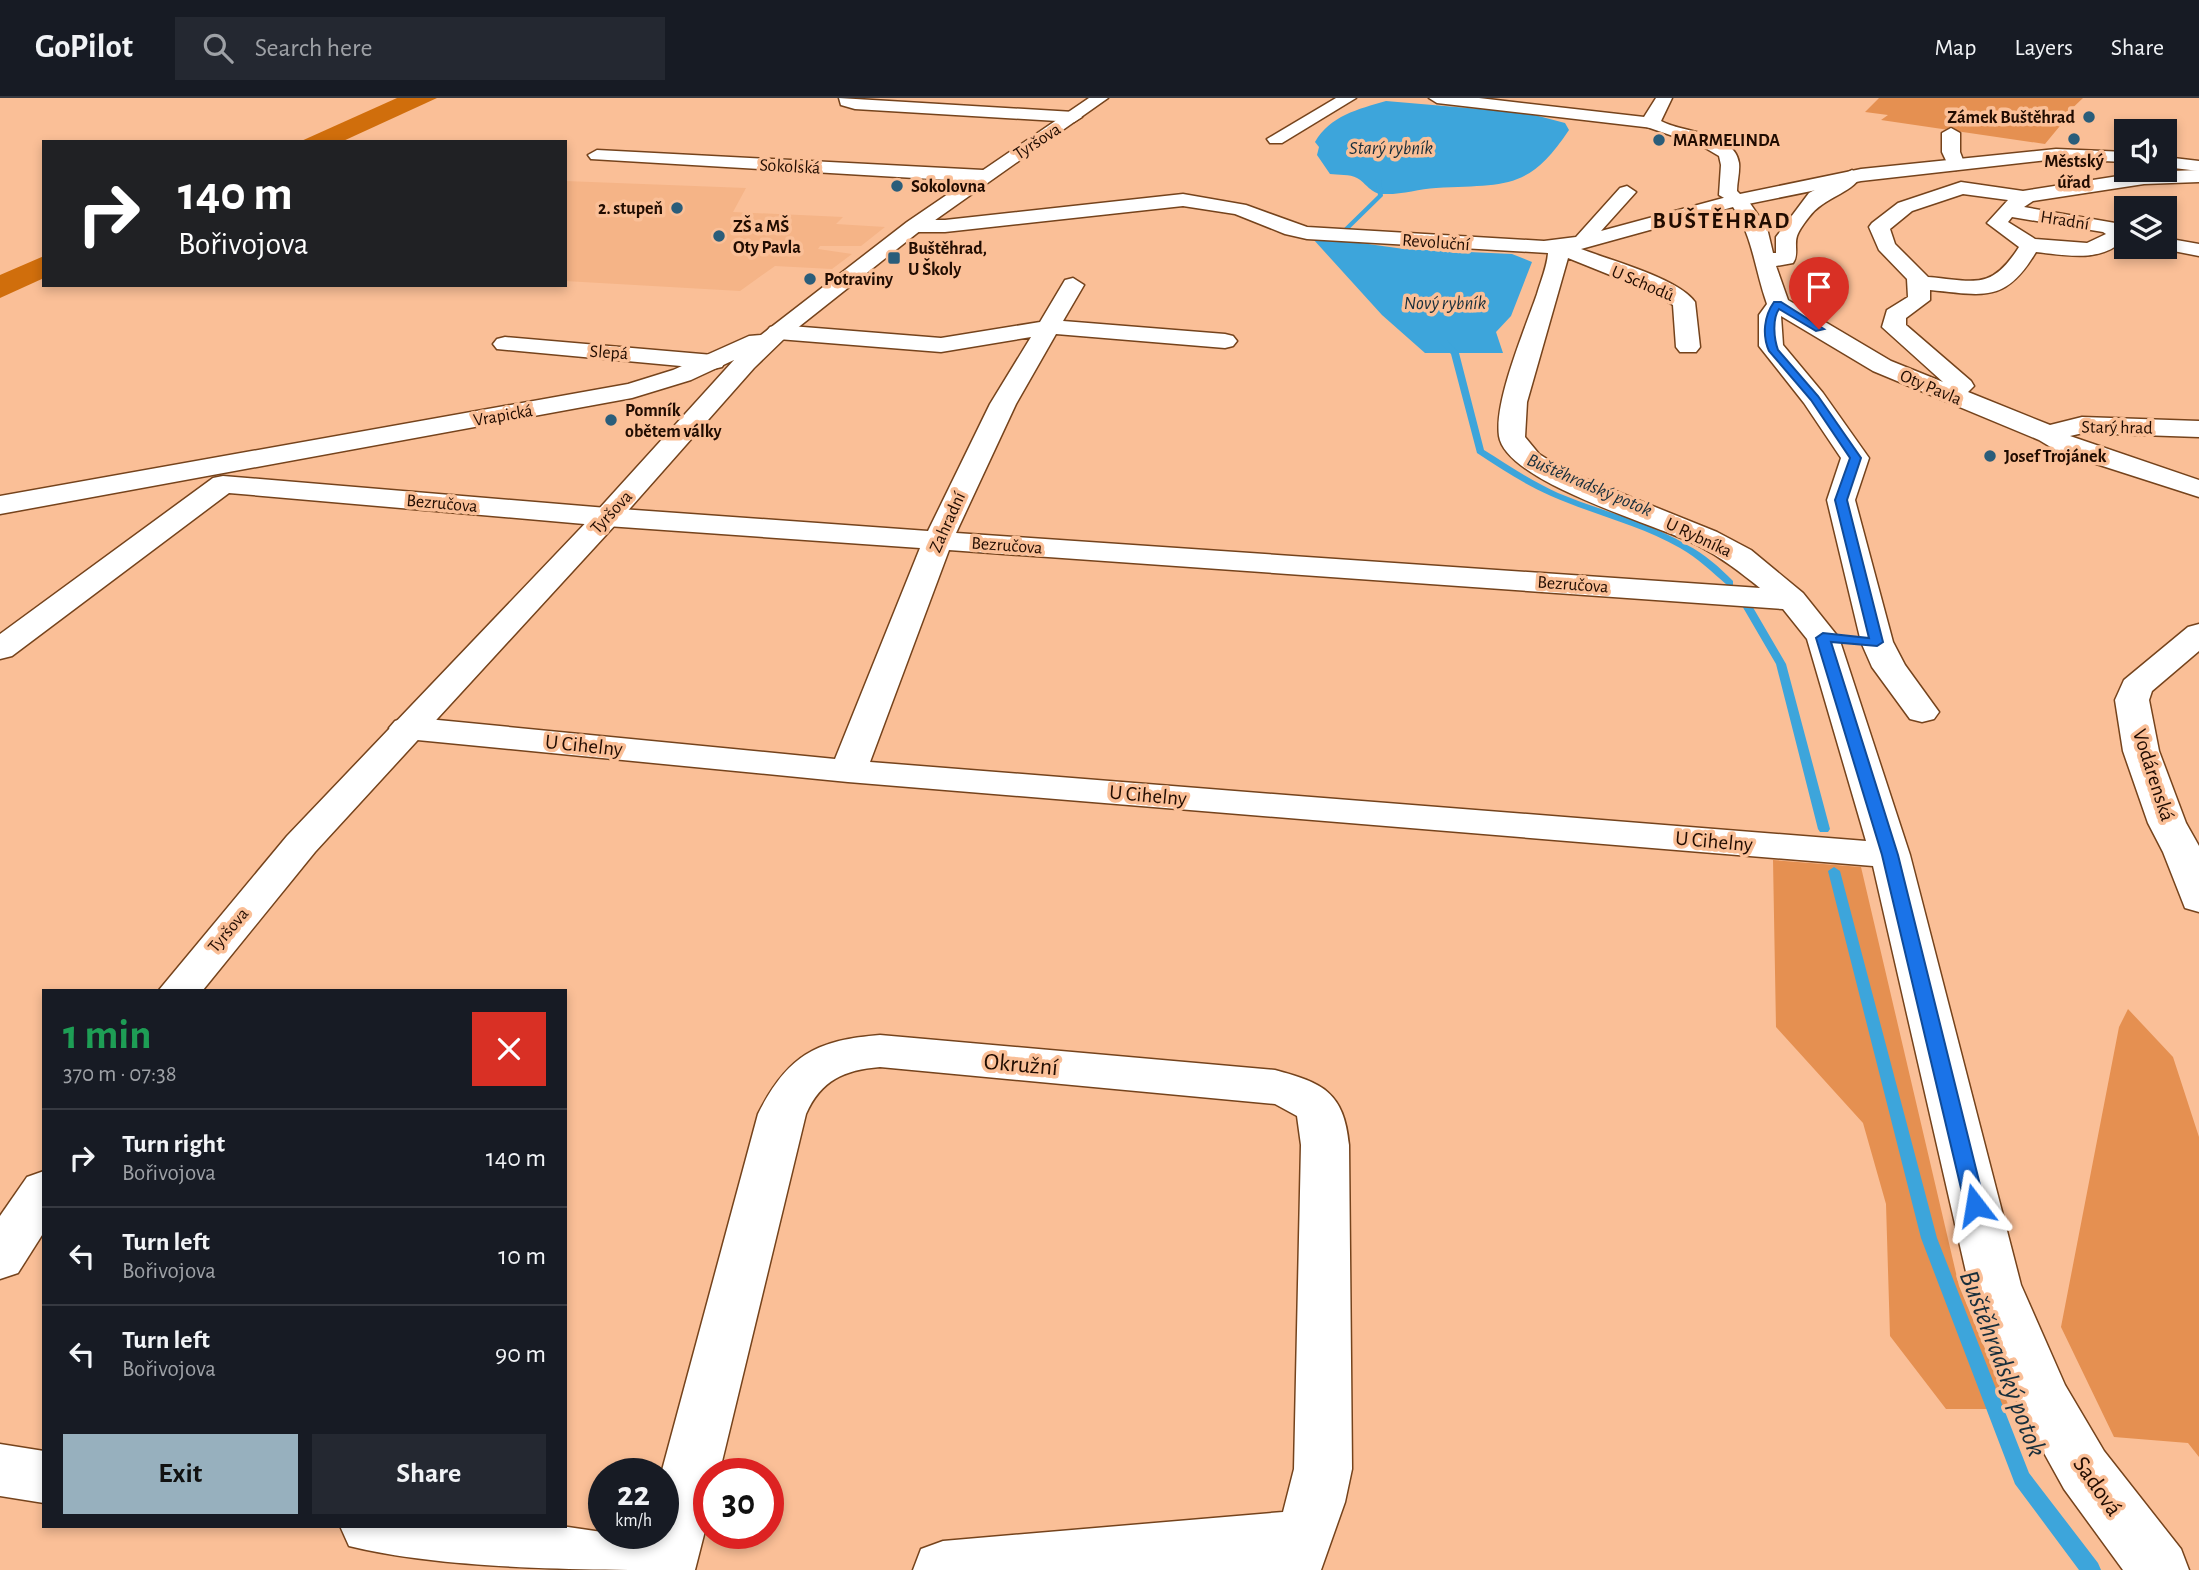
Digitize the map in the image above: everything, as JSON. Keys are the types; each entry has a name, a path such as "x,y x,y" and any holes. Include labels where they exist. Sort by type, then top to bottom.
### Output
{"street":[{"path":"847,98 847,102 855,104 952,103 1074,117"},
{"name":"Tyršova","path":"181,989 301,844 778,332 914,226 1100,98"},
{"path":"1276,139 1348,98"},
{"path":"1437,98 1653,123 1664,130 1715,144 1725,151 1730,163 1728,195 1738,200 1757,228 1778,304 1770,315 1771,346 1814,398 1855,458 1841,500 1877,642 1888,667 1922,712"},
{"path":"1653,123 1653,117 1664,98"},
{"path":"1951,133 1951,152 1956,164"},
{"name":"Revoluční","path":"914,226 945,226 1183,200 1239,209 1292,230 1307,233 1499,246 1559,247 1738,200 1852,176 2056,154 2114,156"},
{"name":"Sokolská","path":"597,155 984,176"},
{"path":"2177,163 2199,166"},
{"path":"1765,260 1786,259 1786,237 1800,215 1816,197 1849,181 1852,176"},
{"name":"Hradní","path":"2114,240 2093,249 2030,245 1998,225 1998,219 2024,197 2144,178 2173,180 2199,176"},
{"path":"2024,197 1963,187 1937,199 1905,207 1879,227 1886,246 1913,274 1917,302 1897,312 1893,319 1897,331 1971,393 2041,426 2048,434"},
{"path":"1586,241 1587,234 1627,192"},
{"name":"Hradní","path":"2007,210 2114,230"},
{"name":"Hradní","path":"1913,274 1987,289 2014,271 2030,245"},
{"path":"2177,246 2199,250"},
{"name":"U Schodů","path":"1559,247 1658,286 1684,302 1688,347"},
{"name":"U Rybníka","path":"1559,247 1558,261 1511,415 1512,437 1517,448 1535,464 1563,480 1724,547 1753,566 1792,600 1823,638"},
{"name":"Zahradní","path":"848,771 938,540 1003,404 1073,285"},
{"name":"Oty Pavla","path":"1778,304 1882,366 2048,434 2068,446 2199,489"},
{"path":"778,332 942,345 1050,327 1225,341"},
{"name":"Vrapická","path":"0,505 221,475 605,397 664,382 778,332"},
{"name":"Slepá","path":"505,344 713,362"},
{"path":"605,397 665,400 682,406 695,420"},
{"name":"Starý hrad","path":"2048,434 2082,425 2199,429"},
{"path":"0,649 221,475"},
{"name":"Bezručova","path":"221,475 607,517 1792,600"},
{"name":"Vodárenská","path":"2199,634 2136,687 2132,700 2145,764 2167,823 2183,852 2199,900"},
{"path":"1823,638 1877,642"},
{"name":"Sadová","path":"1823,638 1890,855 1995,1285 2043,1398 2084,1470 2159,1570"},
{"name":"U Cihelny","path":"407,728 848,771 1890,855"},
{"name":"Okružní","path":"383,1528 664,1570 782,1114 799,1082 811,1070 840,1055 880,1051 1275,1087 1297,1093 1314,1102 1322,1115 1325,1145 1323,1469 1297,1554 943,1570"},
{"path":"0,1258 42,1193"},
{"path":"0,1470 42,1477"}],"shaded area":[{"path":"397,98 437,98 345,140 303,140"},
{"path":"1879,98 2083,98 2063,117 2064,121 2045,144 1881,120 1888,115 1865,112"},
{"name":"ZŠ a MŠ Oty Pavla","path":"567,181 746,188 733,212 843,217 836,224 885,227 861,246 820,246 818,249 852,254 832,269 775,266 740,291 567,281"},
{"path":"42,257 42,279 0,298 0,275"},
{"path":"1773,860 1861,867 1959,1286 2010,1409 1946,1409 1890,1336 1886,1204 1863,1123 1776,1027"},
{"path":"2128,1009 2173,1057 2199,1137 2199,1457 2188,1443 2114,1437 2061,1327 2119,1027"}],"water":[{"name":"Starý rybník","path":"1386,101 1527,113 1565,123 1569,130 1540,165 1513,181 1379,194 1354,177 1330,174 1317,155 1319,147 1315,142 1328,126 1337,120"},
{"name":"Nový rybník","path":"1325,238 1404,249 1512,254 1532,262 1511,316 1496,332 1503,353 1425,353 1382,315 1313,239"}],"waterway":[{"name":"Buštěhradský potok","path":"1335,240 1381,195 1378,179"},
{"name":"Buštěhradský potok","path":"1444,342 1455,353 1480,451 1530,483 1686,547 1709,563 1730,583"},
{"name":"Buštěhradský potok","path":"1746,604 1781,664 1824,829"},
{"name":"Buštěhradský potok","path":"1834,871 1929,1238 2022,1478 2091,1570"}],"place":[{"name":"Zámek Buštěhrad","path":"2089,117"},
{"name":"Městský úřad","path":"2074,139"},
{"name":"MARMELINDA","path":"1659,140"},
{"name":"Sokolovna","path":"897,186"},
{"name":"2. stupeň","path":"677,208"},
{"name":"ZŠ a MŠ Oty Pavla","path":"719,236"},
{"name":"Buštěhrad, U Školy","path":"894,258"},
{"name":"Potraviny","path":"810,279"},
{"name":"Pomník obětem války","path":"611,420"},
{"name":"Josef Trojánek","path":"1990,456"}],"district":[{"name":"BUŠTĚHRAD","path":"1722,220"}],"route":[{"path":"1819,329 1778,304 1771,313 1771,346 1814,398 1854,455 1856,462 1840,496 1877,642 1823,638 1890,855 1975,1205"}]}
